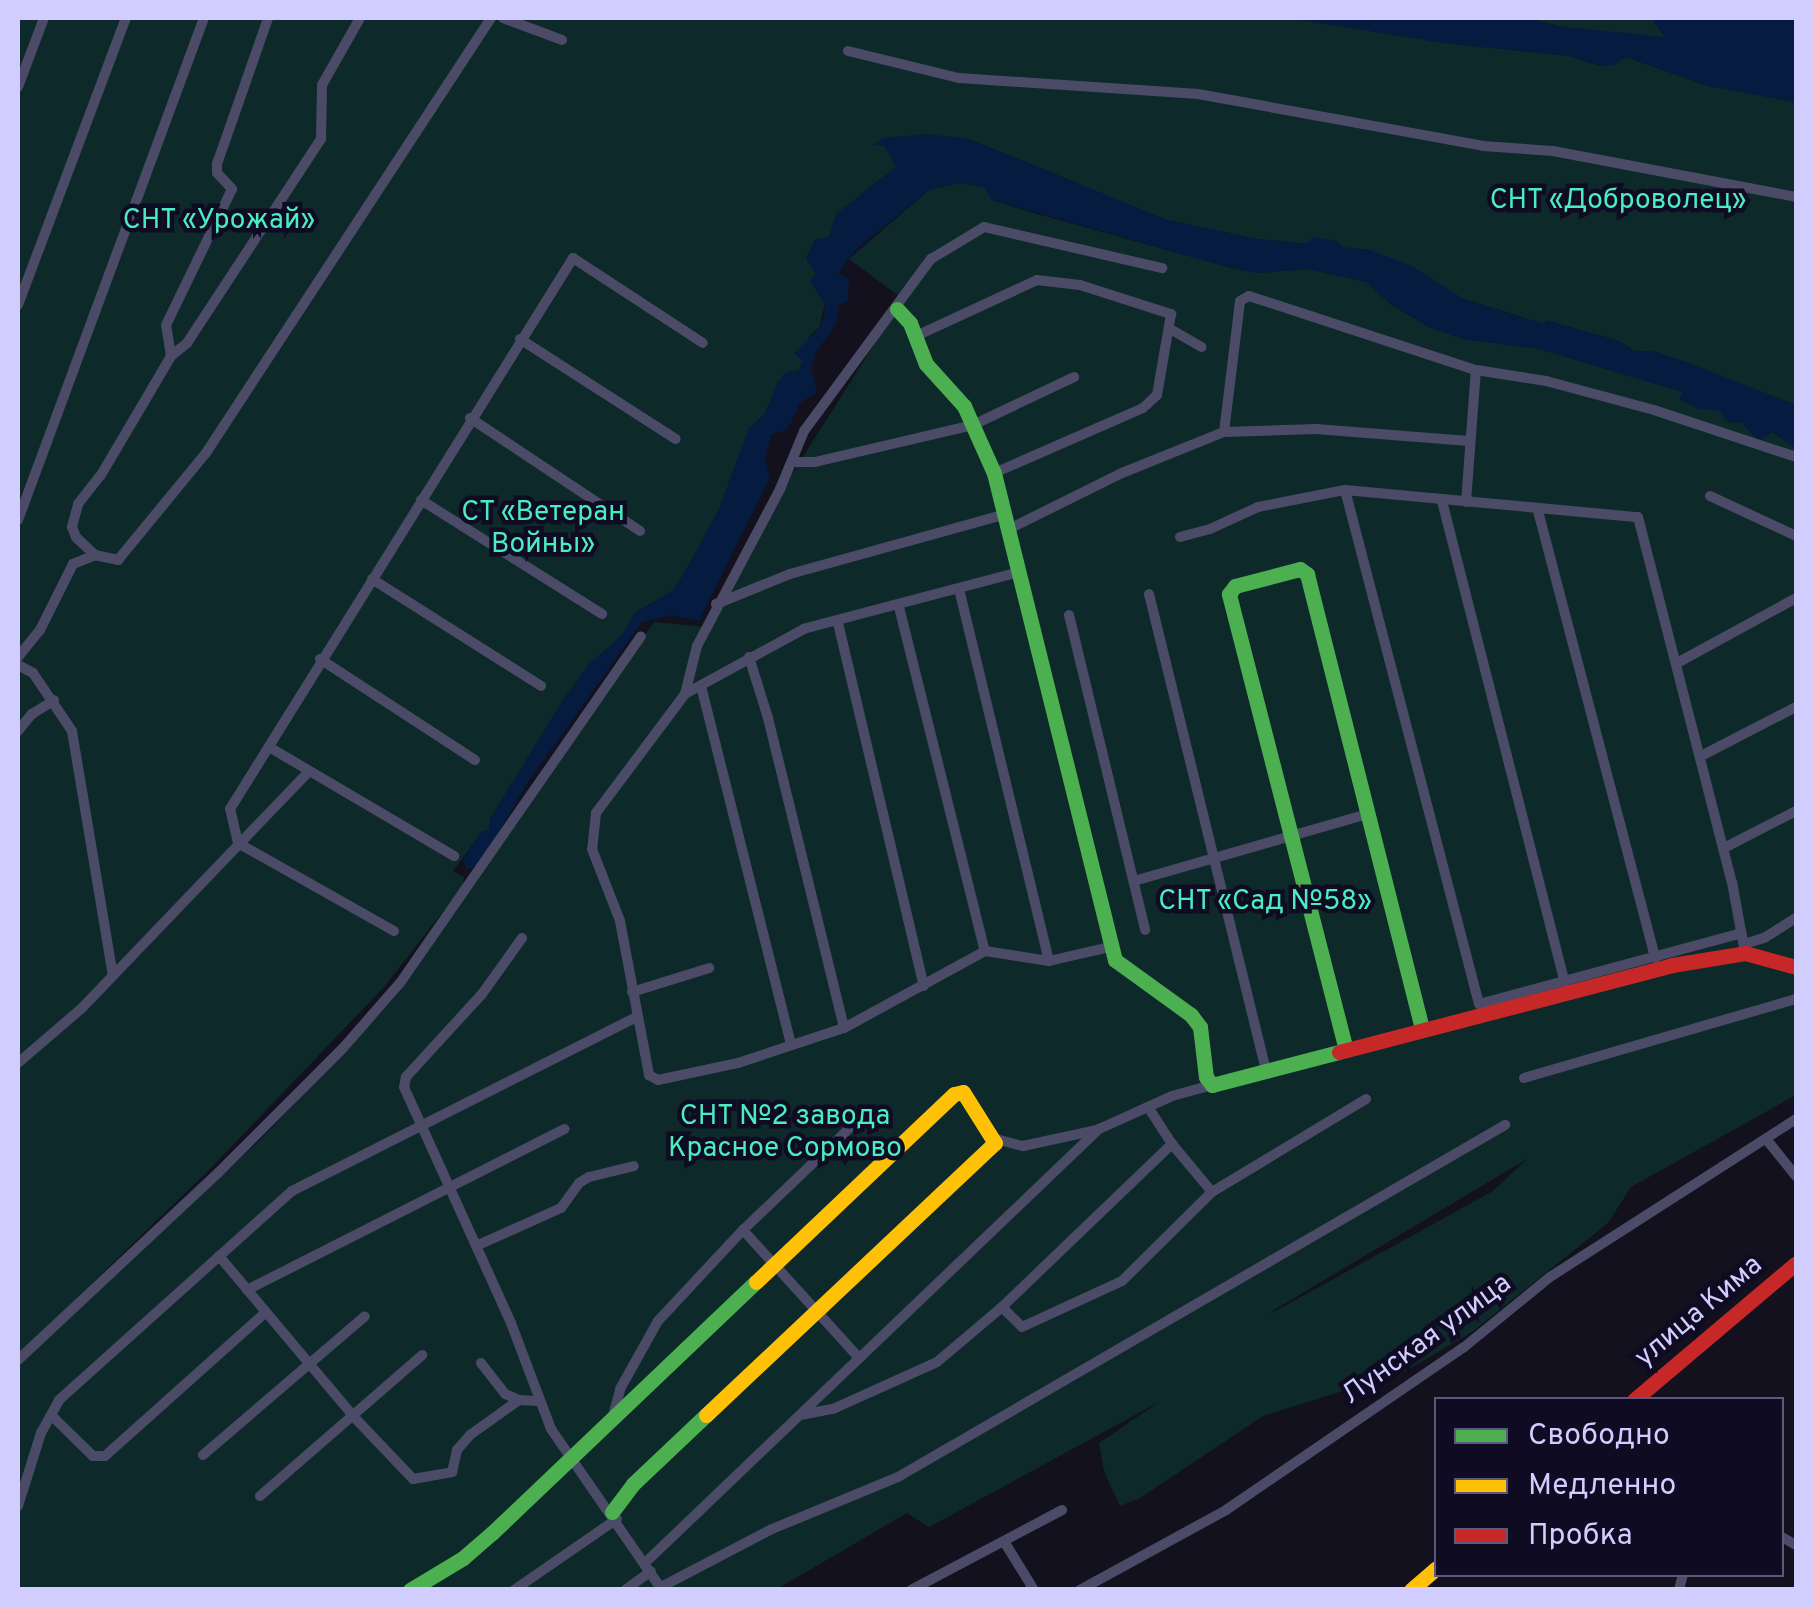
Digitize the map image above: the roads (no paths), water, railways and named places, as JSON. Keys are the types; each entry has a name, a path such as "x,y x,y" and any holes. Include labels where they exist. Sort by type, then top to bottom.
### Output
{"street":[{"path":"18,87 44,18"},
{"path":"18,304 126,18"},
{"path":"18,520 204,18"},
{"path":"172,356 166,325 232,188 218,173 217,164 268,18"},
{"path":"360,18 322,85 321,139 187,343 172,356 101,474 78,504 72,527 76,537 95,555 118,560 197,466 491,18"},
{"path":"503,18 562,40"},
{"path":"848,51 959,78 1198,94 1484,146 1553,150 1796,197"},
{"path":"685,694 686,674 716,604 793,462 804,431 931,259 984,227 1162,268"},
{"path":"394,931 238,842 230,809 573,258 702,343"},
{"path":"916,336 1036,280 1059,280 1171,314 1172,330 1157,395 1143,408 994,472"},
{"path":"1224,432 1240,301 1249,296 1476,370 1546,382 1637,406 1796,457"},
{"path":"897,309 916,336 926,364 964,406 994,472 1110,948 1115,960 1191,1015 1200,1027 1206,1078 1212,1084"},
{"path":"1172,330 1202,347"},
{"path":"520,339 676,439"},
{"path":"1466,502 1476,370"},
{"path":"793,462 815,462 974,425 1074,378"},
{"path":"470,418 640,531"},
{"path":"716,604 790,574 1007,521 1224,432 1316,429 1469,441"},
{"path":"1345,490 1474,994 1483,1004 1654,958 1744,943 1796,967"},
{"path":"1180,536 1210,529 1258,507 1345,490 1538,511 1638,517 1678,663 1744,943"},
{"path":"1710,496 1796,536"},
{"path":"421,500 602,614"},
{"path":"1442,500 1565,982"},
{"path":"1538,511 1654,958"},
{"path":"95,555 74,564 40,630 18,661 54,700 72,731 113,976"},
{"path":"1346,1050 1230,594 1235,586 1300,569 1307,574 1422,1027"},
{"path":"1019,572 804,629 685,694 609,793 592,828 592,848 620,920 649,1075 658,1080 738,1063 844,1028 985,952 1048,961 1110,948"},
{"path":"372,579 541,686"},
{"path":"959,589 1048,961"},
{"path":"1149,594 1267,1073"},
{"path":"1678,663 1796,598"},
{"path":"899,606 985,952"},
{"path":"1069,614 1146,930"},
{"path":"838,622 924,986"},
{"path":"18,1360 218,1174 343,1048 400,984 641,636"},
{"path":"748,657 768,718 844,1028"},
{"path":"320,659 475,760"},
{"path":"702,686 792,1045"},
{"path":"18,731 32,714 54,700"},
{"path":"1701,756 1796,707"},
{"path":"269,746 454,856"},
{"path":"18,1063 113,976 307,772"},
{"path":"1724,848 1796,812"},
{"path":"1134,880 1368,814"},
{"path":"410,1590 463,1558 571,1455 612,1422 958,1091 966,1094 996,1139 1023,1146 1099,1129 1148,1106 1212,1084 1267,1073 1422,1027 1764,938 1796,918"},
{"path":"522,938 482,994 406,1077 404,1087 512,1322 538,1401 662,1588 772,1529 898,1477 1505,1125"},
{"path":"632,992 709,968"},
{"path":"1524,1078 1796,999"},
{"path":"18,1506 37,1443 58,1400 292,1191 420,1123 637,1018"},
{"path":"1002,1307 1022,1326 1122,1281 1212,1192 1366,1100"},
{"path":"1148,1106 1172,1144 1212,1192"},
{"name":"Лунская улица","path":"1080,1590 1226,1510 1463,1348 1550,1277 1796,1119"},
{"path":"612,1422 620,1389 658,1321 852,1125"},
{"path":"625,1590 800,1415 1099,1129"},
{"path":"247,1290 564,1130"},
{"path":"514,1590 614,1516 633,1484 996,1139"},
{"path":"1766,1139 1796,1176"},
{"path":"800,1415 834,1408 937,1362 1002,1307 1172,1144"},
{"path":"476,1246 561,1208 579,1182 634,1166"},
{"path":"744,1230 859,1358"},
{"path":"220,1256 406,1476 422,1480 452,1472 457,1450 470,1435 519,1400"},
{"name":"улица Кима","path":"1638,1397 1796,1263"},
{"path":"52,1416 93,1456 105,1456 266,1312"},
{"path":"203,1455 365,1316"},
{"path":"260,1496 422,1355"},
{"path":"482,1363 505,1394 538,1401"},
{"path":"910,1590 1062,1510"},
{"path":"1005,1543 1034,1590"},
{"path":"1411,1590 1434,1570"}],"water":[{"path":"1289,18 1527,18 1563,27 1665,37 1651,18 1796,18 1796,102 1708,86 1626,57 1614,65 1600,66 1569,56 1445,43"},
{"path":"927,134 969,139 1167,220 1257,239 1306,244 1313,237 1337,241 1342,247 1369,250 1410,265 1462,298 1542,324 1548,321 1619,341 1634,351 1656,352 1690,363 1796,405 1796,448 1772,432 1759,441 1741,423 1729,422 1718,410 1696,408 1680,399 1683,392 1540,349 1463,339 1429,327 1389,303 1367,282 1308,269 1258,273 1228,267 992,200 984,187 960,183 930,189 857,249 838,273 849,280 848,300 839,305 836,324 816,352 811,369 817,392 800,403 788,429 771,435 765,459 770,478 699,621 671,615 642,622 526,785 481,864 467,870 463,860 482,831 489,830 490,819 589,664 623,634 635,613 671,592 684,574 720,507 749,428 765,414 778,381 787,372 799,371 802,360 794,353 819,328 825,314 825,304 810,281 816,274 806,259 815,240 829,237 836,214 896,167 885,146 873,145 883,138"}],"park label":[{"name":"СНТ «Доброволец»","path":"1618,201"},
{"name":"СНТ «Урожай»","path":"219,221"},
{"name":"СТ «Ветеран Войны»","path":"543,529"},
{"name":"СНТ «Сад №58»","path":"1265,902"},
{"name":"СНТ №2 завода Красное Сормово","path":"785,1133"}]}
